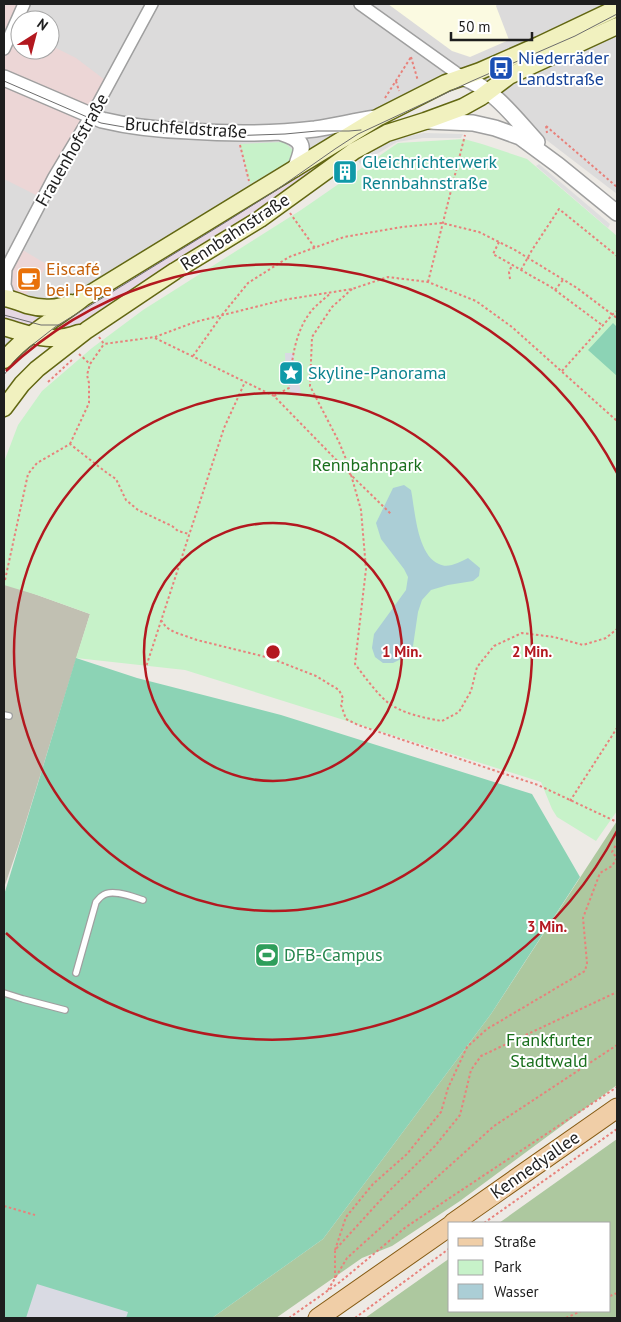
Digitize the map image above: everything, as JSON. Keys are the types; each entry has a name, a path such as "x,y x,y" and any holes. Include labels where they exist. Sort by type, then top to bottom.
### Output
{"main road":[{"name":"Rennbahnstraße","path":"4,360 31,335 50,331 83,298 355,132 380,111 403,104 462,77 480,71 617,8"},
{"name":"Rennbahnstraße","path":"4,408 22,384 40,366 94,336 174,271 260,219 354,151 387,133 425,122 462,107 485,94 510,76 617,26"},
{"path":"7,298 29,305 50,308 63,307 83,298"},
{"path":"29,305 39,312 50,331 52,346 49,354 40,366"},
{"path":"4,326 31,335"},
{"path":"50,331 67,338 94,336"},
{"name":"Kennedyallee","path":"454,1222 617,1108"},
{"path":"318,1318 448,1227"},
{"path":"330,1318 356,1292"}],"street":[{"path":"4,49 24,4"},
{"name":"Frauenhofstraße","path":"7,298 6,270 54,178 91,116 152,4"},
{"path":"363,5 485,94 549,161"},
{"name":"Bruchfeldstraße","path":"4,78 102,120 159,130 229,134 278,132 317,128 380,111"},
{"path":"485,94 520,137 617,213"},
{"path":"425,122 473,123 520,137"},
{"name":"Bruchfeldstraße","path":"317,128 375,134 387,133"},
{"path":"278,132 297,139 302,145 301,154 295,168"}],"lane":[{"path":"76,973 96,902 102,895 108,892 144,900"},
{"path":"4,993 23,1000 65,1010"}],"path":[{"path":"380,111 396,81 412,57 418,81"},
{"path":"396,81 402,97"},
{"path":"546,126 617,187"},
{"path":"428,282 466,133"},
{"path":"240,144 250,184"},
{"path":"287,209 315,248"},
{"path":"521,270 559,209 617,256"},
{"path":"193,356 222,315 248,283 289,257 344,238 442,223 479,232 528,257 563,279 617,318"},
{"path":"499,242 493,254 555,290 602,325"},
{"path":"510,280 509,272 512,265"},
{"path":"94,336 104,344 155,337 195,322 222,315 283,300 352,289 388,277 428,282 476,301 512,327 617,421"},
{"path":"555,290 563,279"},
{"path":"352,289 332,306 312,337 310,386 339,442 352,476 361,510 366,569 355,664 369,683 387,702 413,715 442,721 459,712 471,691 477,667 494,646 522,633 554,637 583,645 606,638 617,629"},
{"path":"274,396 289,388 293,353 300,331 312,310 330,293"},
{"path":"562,371 602,325 617,311"},
{"path":"155,337 274,396 392,515"},
{"path":"5,580 28,474 37,463 70,444 89,403 90,383 87,375 90,364 104,344"},
{"path":"85,349 79,354 90,364"},
{"path":"48,382 73,359"},
{"path":"145,670 224,428 245,382"},
{"path":"70,444 116,478 126,500 138,510 172,526 178,531 189,534"},
{"path":"161,620 166,627 174,632 197,640 270,658 316,676 339,690 343,698 341,705 346,719 358,725 538,785 617,822"},
{"path":"570,801 617,728"},
{"path":"335,1278 335,1250 346,1217 373,1184 407,1154 441,1112 448,1088 467,1047 487,1029 585,971 587,963 583,918 600,873 612,866 617,858 612,852 617,843"},
{"path":"335,1250 387,1193 435,1146 460,1115 471,1070 482,1056 617,992"},
{"path":"328,1291 347,1258 494,1126 617,1045"},
{"path":"289,1318 340,1282 406,1227 617,1087"},
{"path":"485,1222 617,1129"},
{"path":"4,1206 34,1215"},
{"path":"355,1318 448,1249"},
{"path":"566,1318 579,1312"}],"shaded area":[{"path":"4,4 617,4 617,194 463,76 347,139 4,354"},
{"path":"4,4 22,4 20,10 10,10 10,60 60,60 60,50 76,58 105,80 38,196 4,179"},
{"path":"388,4 497,4 496,6 509,40 470,57 452,51"},
{"path":"424,133 463,134 461,138 423,138 397,142 360,164 358,161 394,139"},
{"path":"364,138 280,199 79,328 58,332 53,321 347,139"},
{"path":"539,164 610,224 608,228 536,166"},
{"path":"21,249 48,265 4,324 4,271"},
{"path":"4,304 29,312 39,321 32,330 4,321"},
{"name":"Skyline-Panorama","path":"285,353 293,353 301,393 291,393 286,378"},
{"path":"4,583 90,614 4,888"},
{"path":"37,1284 128,1312 126,1318 26,1318"}],"green space":[{"name":"Rennbahnpark","path":"464,139 527,159 617,236 617,811 596,841 557,817 541,782 185,670 76,658 90,614 4,585 4,462 18,425 42,391 92,348 143,310 301,210 398,143"},
{"path":"284,142 293,150 291,160 250,184 240,144"},
{"path":"613,323 617,327 617,376 588,350"},
{"name":"DFB-Campus","path":"76,658 137,678 281,715 532,794 580,877 491,1014 323,1239 212,1318 4,1318 4,895"},
{"name":"Frankfurter Stadtwald","path":"617,821 617,1085 460,1201 392,1246 362,1258 276,1318 212,1318 323,1239 491,1014"},
{"path":"617,1139 617,1318 365,1318 448,1259 448,1312 611,1312 611,1222 500,1222"}],"water":[{"path":"404,485 411,490 418,531 426,551 432,559 446,566 468,558 480,568 479,576 473,581 431,590 422,600 418,612 413,646 403,658 393,663 383,663 375,657 372,648 374,634 406,590 408,577 381,539 376,523 393,488"}],"tram line":[{"path":"4,375 14,361 55,327 275,191 358,134 575,36 617,14"},
{"path":"4,81 101,123 158,133 227,136 361,130"},
{"path":"4,315 41,325 59,325"}],"place":[{"name":"Niederräder Landstraße","path":"501,68"},
{"name":"Gleichrichterwerk Rennbahnstraße","path":"345,172"},
{"name":"Eiscafé bei Pepe","path":"29,279"},
{"name":"Skyline-Panorama","path":"291,373"},
{"name":"DFB-Campus","path":"267,955"}]}
